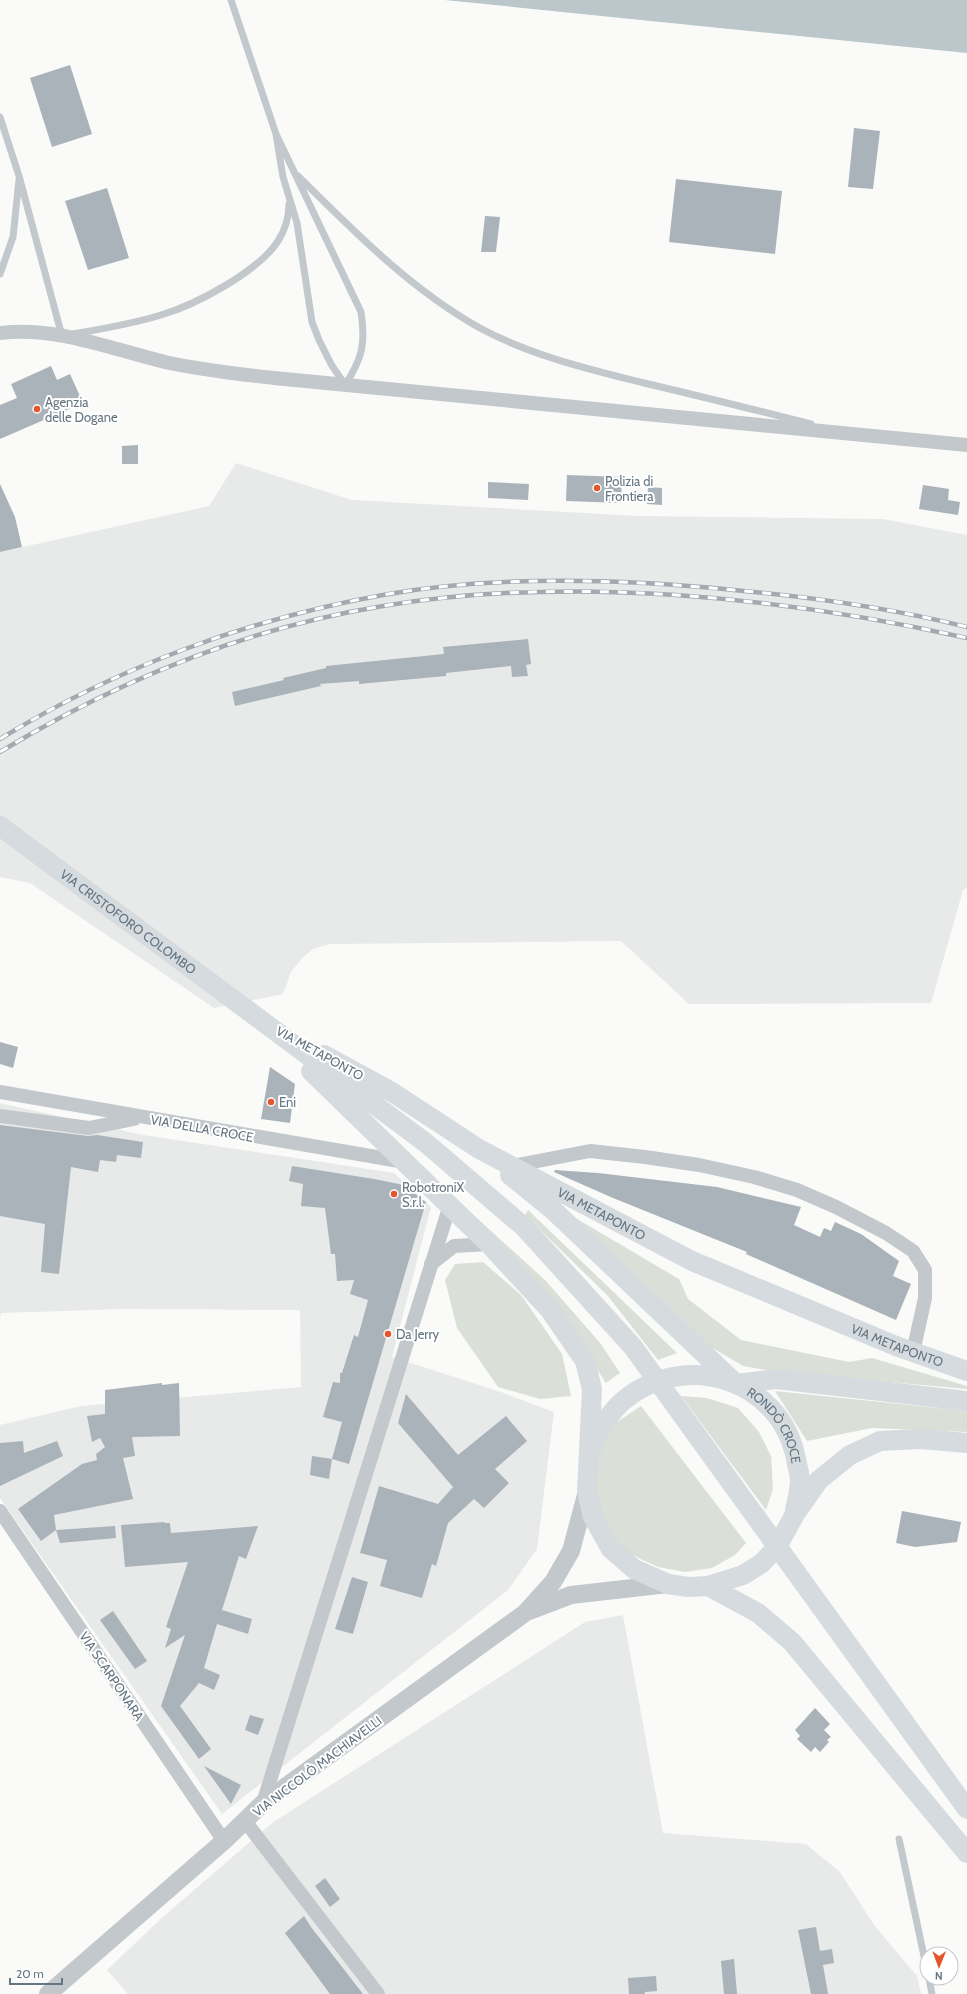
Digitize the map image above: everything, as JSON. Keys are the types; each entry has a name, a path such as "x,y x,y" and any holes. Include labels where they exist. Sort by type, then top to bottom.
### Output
{"main road":[{"name":"VIA CRISTOFORO COLOMBO","path":"0,826 255,1017"},
{"name":"VIA METAPONTO","path":"255,1017 392,1092 479,1149 692,1261 780,1299 913,1352 967,1371"},
{"path":"255,1017 450,1204 550,1310 585,1361 592,1389 587,1491 593,1517 611,1549 634,1569 668,1584 688,1587 708,1586 743,1575 762,1563 777,1547 795,1514 819,1480 850,1455 880,1441 921,1440 967,1443"},
{"path":"255,1017 426,1142 524,1227 633,1347 967,1809"},
{"path":"479,1149 553,1210 736,1384 776,1378 967,1401"},
{"name":"RONDÒ CROCE","path":"590,1454 600,1430 610,1415 623,1401 642,1388 659,1380 678,1376 700,1375 718,1378 736,1384 755,1394 769,1406 781,1420 793,1444 800,1480 795,1514"},
{"path":"708,1586 758,1613 792,1642 967,1852"}],"street":[{"path":"0,332 34,332 62,336 167,362 274,378 752,423 854,435 967,445"},
{"name":"VIA DELLA CROCE","path":"0,1092 405,1162"},
{"path":"0,1116 89,1128 143,1117"},
{"path":"512,1166 590,1151 637,1156 699,1165 754,1177 797,1190 836,1207 886,1233 913,1251 925,1270 925,1298 913,1352"},
{"path":"264,1803 450,1204"},
{"path":"431,1264 454,1246 489,1244"},
{"path":"525,1613 552,1582 571,1551 587,1491"},
{"name":"VIA SCARPONARA","path":"0,1511 224,1841"},
{"path":"525,1613 570,1595 668,1584"},
{"name":"VIA NICCOLÒ MACHIAVELLI","path":"48,1994 224,1841 264,1803 525,1613"},
{"path":"245,1821 378,1994"}],"lane":[{"path":"231,0 276,134 361,312 364,340 361,355 356,368 345,385 331,364 318,340 312,322 297,223 283,177 276,134"},
{"path":"0,117 19,176 62,336 130,323 162,315 190,305 217,290 244,273 277,243 286,227 289,213 289,195"},
{"path":"295,172 392,266 439,302 479,327 529,349 589,369 854,435"},
{"path":"0,274 13,237 19,176"},
{"path":"899,1839 922,1946"}],"shaded area":[{"path":"445,0 967,0 967,53"},
{"path":"236,463 352,500 639,516 883,519 967,535 967,888 963,890 931,1003 689,1004 621,941 330,944 313,949 302,958 291,972 283,994 214,1008 30,883 0,877 0,552 209,506"},
{"path":"0,1103 143,1135 394,1173 431,1207 392,1357 501,1392 554,1412 537,1549 508,1590 222,1814 0,1498 0,1425 81,1406 301,1387 300,1310 124,1309 1,1313 0,1319"},
{"path":"444,1188 546,1281 601,1344 620,1373 606,1383 548,1294"},
{"path":"528,1210 677,1353 658,1360 608,1296 525,1215"},
{"path":"572,1216 679,1279 688,1299 741,1340 849,1362 872,1358 967,1386 967,1389 777,1372 743,1366 711,1347"},
{"path":"483,1262 521,1295 562,1354 571,1396 540,1399 498,1387 457,1328 445,1280 455,1264"},
{"path":"775,1391 967,1411 967,1432 872,1428 807,1441"},
{"path":"681,1396 707,1398 738,1408 759,1432 771,1456 773,1489 766,1510"},
{"path":"641,1406 746,1543 735,1555 712,1568 685,1572 658,1567 626,1552 605,1526 596,1495 597,1453 617,1422"},
{"path":"623,1615 663,1833 806,1844 840,1872 874,1925 917,1976 921,1994 128,1994 107,1970 164,1916 272,1823 585,1622"}],"building":[{"path":"70,65 92,134 52,147 30,78"},
{"path":"854,128 880,131 873,189 848,187"},
{"path":"676,179 782,191 775,254 669,242"},
{"path":"107,188 129,258 88,270 65,201"},
{"path":"485,216 500,217 496,252 481,252"},
{"path":"51,366 57,380 70,374 83,403 0,439 0,405 17,398 11,384"},
{"path":"138,445 138,464 122,464 122,446"},
{"path":"567,475 622,477 621,503 566,501"},
{"path":"488,482 529,484 528,500 488,498"},
{"path":"0,484 15,517 22,547 0,552"},
{"path":"923,485 949,489 948,500 960,502 958,515 919,509"},
{"path":"648,487 662,488 662,505 647,504"},
{"path":"528,639 531,664 526,665 528,676 512,677 511,666 446,673 446,676 359,684 359,681 320,684 321,686 235,706 232,692 284,680 283,678 326,668 326,666 444,654 443,647"},
{"path":"0,1042 18,1047 13,1068 0,1064"},
{"path":"270,1067 295,1084 290,1123 261,1119"},
{"path":"0,1125 88,1136 97,1135 143,1142 141,1158 117,1155 116,1162 100,1160 98,1172 71,1167 59,1274 41,1272 45,1224 0,1216"},
{"path":"292,1166 404,1185 426,1202 349,1464 332,1459 342,1422 323,1417 333,1382 340,1383 340,1373 342,1373 354,1335 358,1337 368,1300 350,1294 354,1280 337,1281 335,1254 331,1254 325,1208 301,1206 303,1184 289,1181"},
{"path":"555,1170 598,1173 717,1187 801,1207 794,1225 820,1237 824,1228 831,1231 835,1222 861,1234 899,1261 893,1276 911,1284 896,1320 746,1254 747,1252 613,1198 554,1172"},
{"path":"162,1383 162,1385 179,1383 180,1436 132,1437 135,1456 123,1458 133,1499 54,1515 56,1530 41,1541 18,1509 82,1464 97,1460 96,1454 105,1447 100,1438 92,1442 87,1416 105,1414 105,1390"},
{"path":"406,1394 458,1455 506,1416 527,1441 495,1469 509,1483 484,1508 474,1499 448,1523 436,1566 432,1564 422,1598 380,1586 387,1560 360,1553 379,1486 438,1504 453,1487 398,1423"},
{"path":"23,1441 24,1453 57,1441 63,1456 0,1486 0,1443"},
{"path":"312,1456 332,1459 329,1479 310,1475"},
{"path":"902,1511 961,1522 957,1542 915,1547 896,1543"},
{"path":"165,1522 164,1523 170,1523 171,1533 258,1526 246,1559 239,1556 222,1610 252,1619 248,1634 217,1624 204,1668 220,1675 214,1690 199,1683 180,1706 211,1749 199,1759 161,1706 185,1635 165,1648 171,1629 166,1627 188,1562 125,1567 121,1525"},
{"path":"115,1526 116,1538 60,1543 56,1530"},
{"path":"352,1577 368,1582 353,1634 335,1629"},
{"path":"113,1611 147,1661 135,1669 100,1620"},
{"path":"815,1708 830,1724 824,1730 831,1737 827,1740 829,1742 820,1752 815,1747 811,1752 797,1739 800,1736 795,1730"},
{"path":"250,1715 264,1719 258,1735 245,1730"},
{"path":"204,1766 241,1785 231,1804"},
{"path":"325,1878 340,1899 330,1907 315,1886"},
{"path":"304,1916 363,1994 330,1994 285,1933"},
{"path":"816,1927 820,1951 832,1949 834,1963 823,1965 828,1994 811,1994 798,1930"},
{"path":"734,1959 737,1994 724,1994 721,1961"},
{"path":"656,1976 657,1991 645,1992 645,1994 629,1994 628,1978"}],"railway":[{"path":"0,739 45,713 90,690 137,668 185,649 234,632 333,605 383,595 425,589 469,584 558,581 603,581 692,586 793,596 851,604 910,614 967,627"},
{"path":"0,752 44,726 137,680 233,643 282,628 332,616 383,606 454,597 527,592 601,592 676,595 824,611 967,638"}],"place":[{"name":"Agenzia delle Dogane","path":"37,409"},
{"name":"Polizia di Frontiera","path":"597,488"},
{"name":"Eni","path":"271,1102"},
{"name":"RobotroniX S.r.l.","path":"394,1194"},
{"name":"Da Jerry","path":"388,1334"}]}
